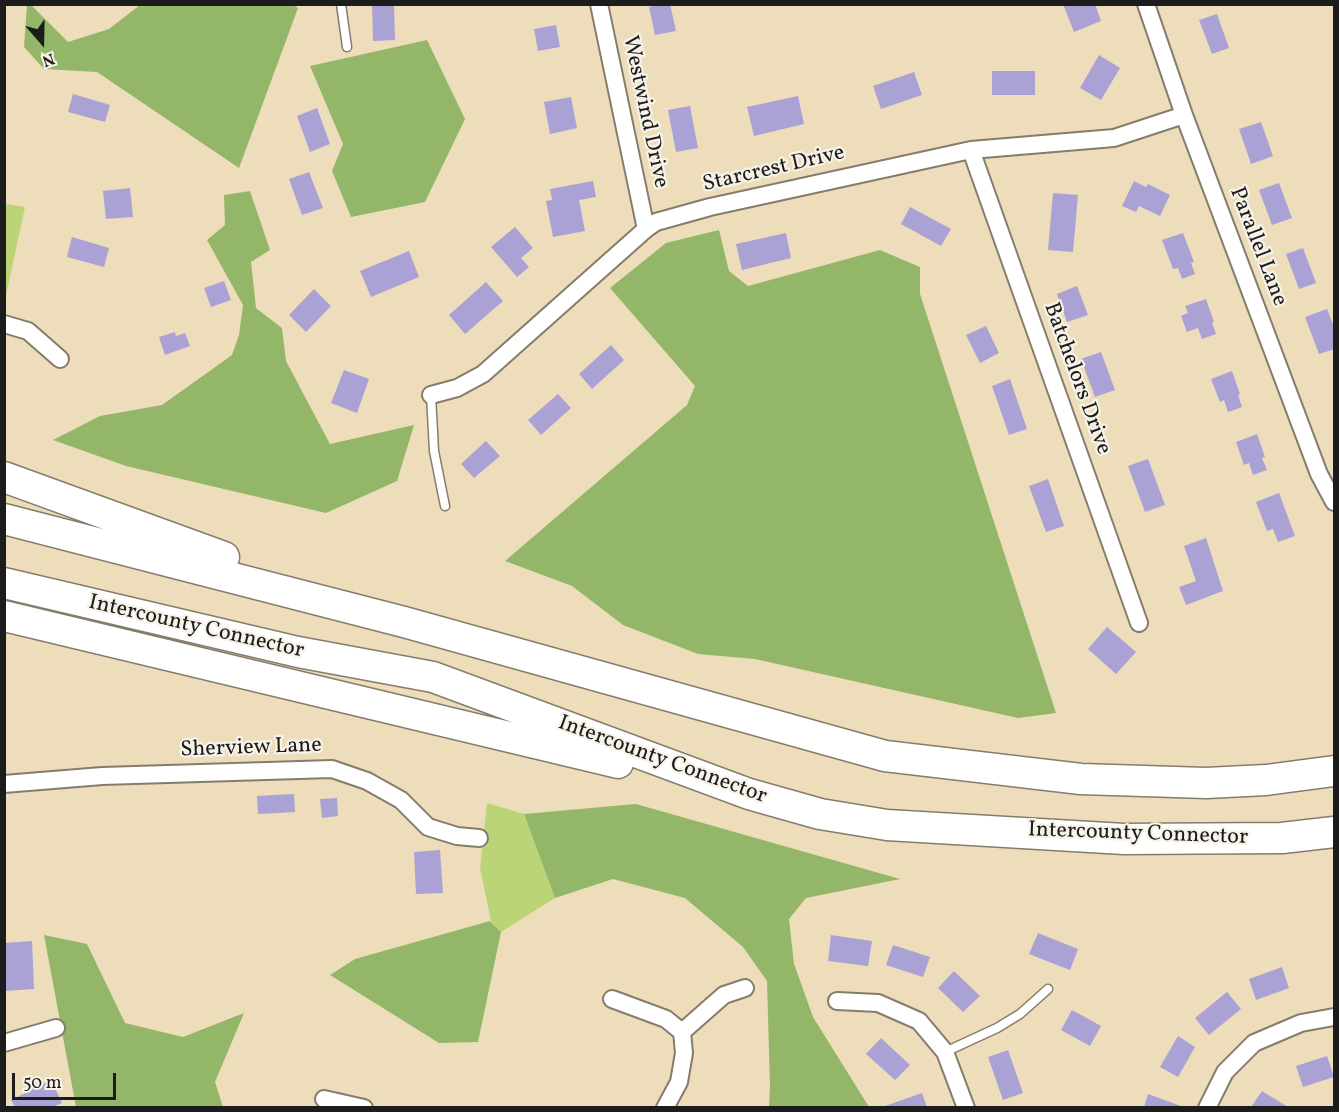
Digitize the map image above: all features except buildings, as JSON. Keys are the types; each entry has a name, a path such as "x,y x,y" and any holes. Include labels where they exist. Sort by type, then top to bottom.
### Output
{"highway":[{"path":"4,477 404,622"},
{"path":"4,519 404,622 885,756 1081,778 1206,783 1266,780 1335,771"},
{"name":"Intercounty Connector","path":"4,583 298,652 433,677 749,794 820,814 887,825 1124,839 1282,838 1335,832"},
{"path":"4,616 749,794"}],"street":[{"name":"Westwind Drive","path":"599,4 646,229"},
{"name":"Parallel Lane","path":"1146,4 1184,115 1319,474 1335,502"},
{"name":"Starcrest Drive","path":"432,395 457,388 483,374 656,222 710,207 971,150 1114,138 1184,115"},
{"name":"Batchelors Drive","path":"971,150 1139,623"},
{"path":"4,324 28,331 60,359"},
{"name":"Sherview Lane","path":"4,784 102,776 332,769 367,781 401,800 428,827 457,836 479,838"},
{"path":"682,1032 724,995 745,988"},
{"path":"612,999 666,1019 682,1032 684,1053 679,1082 665,1107"},
{"path":"837,1001 878,1003 919,1021 945,1052 966,1107"},
{"path":"1207,1107 1226,1072 1254,1043 1301,1023 1335,1017"},
{"path":"4,1043 56,1028"},
{"path":"324,1099 364,1107"}],"lane":[{"path":"341,4 347,47"},
{"path":"432,395 434,451 445,506"},
{"path":"945,1052 997,1028 1020,1014 1048,989"}],"green space":[{"path":"27,5 31,5 68,42 109,29 140,5 294,5 298,8 239,168 97,72 44,69 24,47"},
{"path":"427,40 465,119 425,202 351,217 332,171 343,144 310,66"},
{"path":"250,191 270,250 251,262 256,308 282,328 286,361 330,444 414,425 397,481 326,513 126,466 53,440 100,416 162,405 232,355 239,335 243,305 207,240 225,225 224,195"},
{"path":"4,204 25,207 5,300"},
{"path":"719,230 729,271 748,286 880,250 920,267 920,294 1056,713 1018,718 755,659 698,654 623,625 572,586 505,561 687,405 695,386 610,288 666,243"},
{"path":"487,803 524,814 555,898 501,932 491,921 480,868"},
{"path":"636,804 900,879 806,898 789,919 794,964 813,1017 869,1107 769,1107 767,981 743,947 685,898 613,879 555,898 524,814"},
{"path":"490,921 501,932 478,1042 439,1043 330,975 355,959"},
{"path":"44,935 87,944 125,1023 183,1037 244,1013 215,1082 223,1107 76,1107"}]}
